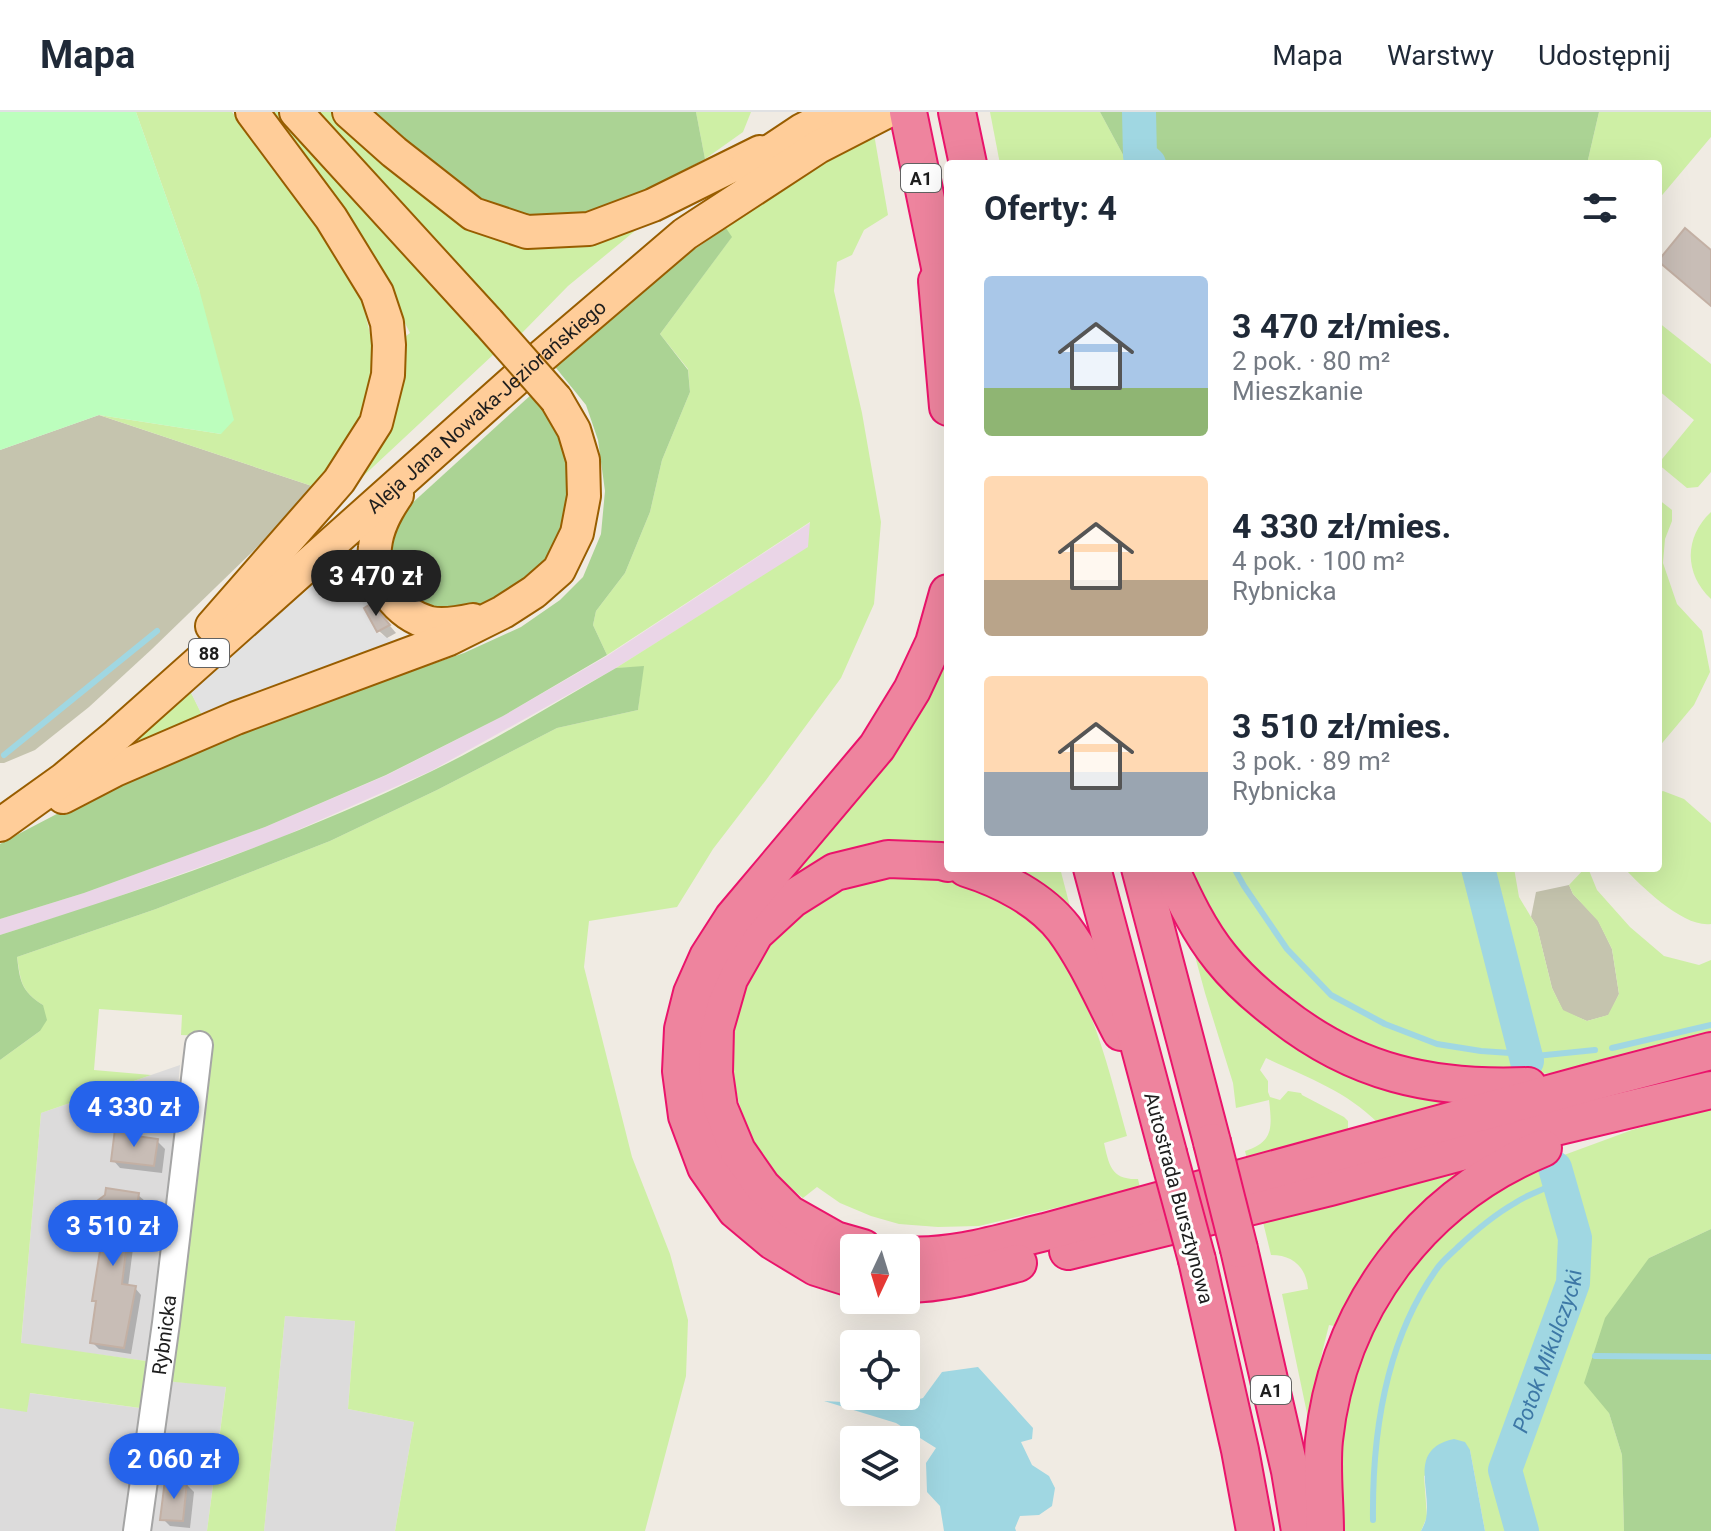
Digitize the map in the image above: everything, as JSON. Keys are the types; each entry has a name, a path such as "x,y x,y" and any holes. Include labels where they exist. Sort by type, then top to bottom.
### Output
{"highway":[{"name":"A1","path":"908,112 944,288"},
{"name":"A1","path":"957,112 967,160"},
{"path":"934,243 944,360"},
{"path":"840,1275 816,1267 773,1241 736,1210 706,1167 687,1116 681,1071 683,1029 692,993 733,918 877,747 912,690 934,643 944,607"},
{"path":"840,1241 789,1214 762,1187 737,1151 719,1108 714,1073 715,1028 729,979 755,933 792,899 835,872 888,859 944,862"},
{"path":"980,872 993,876 1039,905 1063,928 1149,1082"},
{"name":"Autostrada Bursztynowa","path":"1093,872 1197,1260 1255,1531"},
{"name":"A1","path":"1141,872 1239,1249 1290,1471 1300,1531"},
{"path":"1172,872 1190,911 1221,958 1255,994 1299,1029 1344,1056 1393,1074 1439,1084 1489,1088 1585,1084"},
{"path":"920,1256 970,1250 1045,1232 1711,1051"},
{"path":"920,1284 973,1275 1330,1187 1551,1128 1711,1092"},
{"path":"1325,1531 1324,1442 1340,1361 1380,1282 1413,1238 1454,1200 1497,1169 1540,1149 1711,1092"}],"main road":[{"path":"212,626 339,481 376,423 388,375 387,323 377,293 331,218 252,112"},
{"path":"0,827 186,739 449,639 503,612 534,592 559,570 577,533 584,496 583,460 574,430 556,399 296,112"},
{"path":"349,112 473,214 527,232 589,229 653,205 802,130"},
{"name":"Aleja Jana Nowaka-Jeziorańskiego","path":"0,802 105,720 534,334 672,217 802,130 838,112"},
{"name":"Aleja Jana Nowaka-Jeziorańskiego","path":"0,827 117,735 560,340 685,234 818,147 886,112"},
{"path":"411,473 379,528 375,556 382,583 394,600 410,614 430,623 457,624 503,612"}],"street":[{"name":"Rybnicka","path":"137,1531 170,1293 199,1045"}],"shaded area":[{"path":"99,415 318,488 89,707 35,750 0,763 0,450"},
{"path":"811,522 809,547 616,668 431,771 273,841 89,907 0,935 0,919 84,893 265,827 387,775 503,716 607,656"},
{"path":"360,562 375,602 365,609 377,632 405,647 366,660 363,653 239,701 206,723 190,691 333,568"},
{"path":"1569,885 1573,894 1598,920 1612,949 1619,994 1609,1015 1587,1021 1563,1011 1552,988 1537,927 1531,917 1536,892"},
{"path":"180,1065 157,1322 165,1381 226,1386 207,1531 0,1531 0,1408 27,1411 29,1393 139,1408 146,1361 21,1344 41,1113"},
{"path":"285,1316 355,1321 348,1409 414,1422 395,1531 264,1531"}],"green space":[{"path":"0,112 136,112 199,289 234,420 221,434 99,415 0,450"},
{"path":"136,112 232,112 342,261 362,301 373,346 372,389 353,429 318,488 99,415 221,434 199,289"},
{"path":"263,112 281,112 495,353 358,481 402,339 410,333 401,315"},
{"path":"313,112 337,112 447,208 647,221 568,286 520,335"},
{"path":"373,112 696,112 705,159 630,199 584,214 546,218 511,215 476,201"},
{"path":"696,112 751,112 743,132 705,159"},
{"path":"990,112 1100,112 1126,160 999,160"},
{"path":"1100,112 1599,112 1588,160 1126,160"},
{"path":"1599,112 1711,112 1711,137 1662,195 1662,160 1588,160"},
{"path":"874,134 888,215 864,230 852,255 837,262 834,291 862,413 881,522 874,604 841,678 713,849 677,907 589,921 584,967 632,1157 670,1254 688,1320 686,1376 645,1531 395,1531 414,1422 348,1409 355,1321 285,1316 264,1531 207,1531 226,1387 165,1381 206,1036 181,1035 182,1015 99,1009 94,1070 151,1075 41,1113 21,1343 146,1361 140,1408 30,1393 27,1412 0,1408 0,1060 40,1031 43,1005 23,985 17,957 156,909 330,841 557,728 638,710 643,667 616,668 808,547 810,522 607,655 593,625 596,611 625,573 650,512 662,460 690,392 688,369 660,334 731,238 726,228 810,171"},
{"path":"726,228 732,237 660,334 688,370 690,392 662,460 650,512 625,573 596,611 593,625 607,655 503,716 386,775 265,827 84,893 0,919 0,844 7,840 182,753 464,653 521,627 560,600 583,577 601,534 605,491 598,440 586,405 552,363 636,289"},
{"path":"1662,325 1711,364 1711,472 1698,487 1687,488 1662,467 1662,459 1694,420 1662,393"},
{"path":"532,394 555,420 566,449 570,509 542,569 489,605 459,613 424,606 399,584 392,570 389,552 398,516"},
{"path":"1662,502 1672,510 1663,563 1677,604 1702,631 1710,672 1694,705 1662,743"},
{"path":"1711,512 1711,599 1696,578 1691,556 1696,533"},
{"path":"944,643 944,849 769,902"},
{"path":"644,666 638,710 557,728 330,841 156,909 17,957 23,985 43,1005 47,1020 40,1031 0,1060 0,935 164,881 325,819 454,760 616,668"},
{"path":"188,686 206,723 109,761"},
{"path":"1662,791 1684,799 1711,823 1711,924 1700,924 1676,913 1628,872 1662,872"},
{"path":"1013,872 1061,872 1074,922"},
{"path":"1186,872 1515,872 1519,897 1537,927 1552,988 1563,1010 1587,1021 1608,1015 1619,994 1612,949 1598,921 1573,894 1569,885 1581,872 1590,872 1597,890 1630,927 1664,956 1699,965 1711,960 1711,1036 1569,1072 1496,1077 1399,1062 1288,1006 1239,963"},
{"path":"905,876 953,881 999,899 1031,923 1056,951 1076,984 1092,1021 1127,1136 1104,1143 1110,1164 1122,1177 1138,1179 1140,1188 979,1226 938,1227 899,1224 871,1216 840,1203 817,1187 803,1198 768,1164 749,1131 737,1095 733,1058 736,1022 746,987 764,954 788,926 819,903 860,885"},
{"path":"1189,934 1219,974 1477,1101 1378,1123 1339,1093 1266,1058 1260,1070 1268,1081 1270,1097 1280,1100 1288,1091 1301,1093 1344,1117 1348,1121 1348,1130 1248,1163 1245,1151 1261,1143 1269,1132 1269,1100 1236,1108 1233,1083"},
{"path":"1711,1108 1711,1229 1649,1258 1609,1413 1622,1455 1624,1531 1485,1531 1470,1450 1424,1476 1427,1517 1421,1531 1337,1531 1337,1452 1345,1396 1364,1341 1395,1283 1445,1224 1523,1170 1632,1130"},
{"path":"1481,1164 1339,1327 1329,1325 1312,1419 1308,1418 1282,1294 1308,1289 1307,1281 1292,1260 1271,1255 1261,1214"},
{"path":"1711,1229 1711,1531 1624,1531 1622,1455 1609,1413 1584,1383 1605,1318 1649,1258"}],"water":[{"path":"978,1367 1033,1428 1032,1439 1021,1442 1032,1465 1049,1476 1055,1488 1052,1506 1039,1515 1020,1516 1016,1531 944,1531 940,1506 927,1492 926,1463 936,1448 920,1438 920,1426 901,1426 853,1410 920,1410 920,1399 942,1372"},
{"path":"1454,1439 1465,1442 1470,1450 1485,1531 1421,1531 1427,1507 1426,1461 1440,1444"}],"building":[{"path":"1685,228 1711,250 1711,306 1662,264 1662,256"},
{"path":"372,603 390,625 377,632 364,608"},
{"path":"115,1129 130,1131 129,1135 158,1139 154,1166 111,1161"},
{"path":"106,1188 139,1193 133,1236 128,1235 122,1284 136,1286 124,1348 90,1343 96,1301 92,1301 103,1232 92,1213 93,1204 105,1195"},
{"path":"165,1480 187,1482 183,1521 160,1520"}],"waterway":[{"name":"Potok Mikulczycki","path":"1139,112 1140,156 1144,160"},
{"path":"4,755 157,631"},
{"path":"1236,872 1287,949 1331,995 1385,1024 1437,1044 1525,1054"},
{"name":"Potok Mikulczycki","path":"1479,872 1527,1061"},
{"path":"1612,1048 1711,1025"},
{"path":"1526,1057 1595,1050"},
{"name":"Potok Mikulczycki","path":"1522,1531 1505,1470 1573,1283 1575,1238 1555,1168"},
{"path":"1373,1520 1375,1454 1385,1389 1404,1327 1419,1298 1441,1264 1478,1229 1520,1200 1559,1182"},
{"path":"1595,1356 1711,1357"}]}
